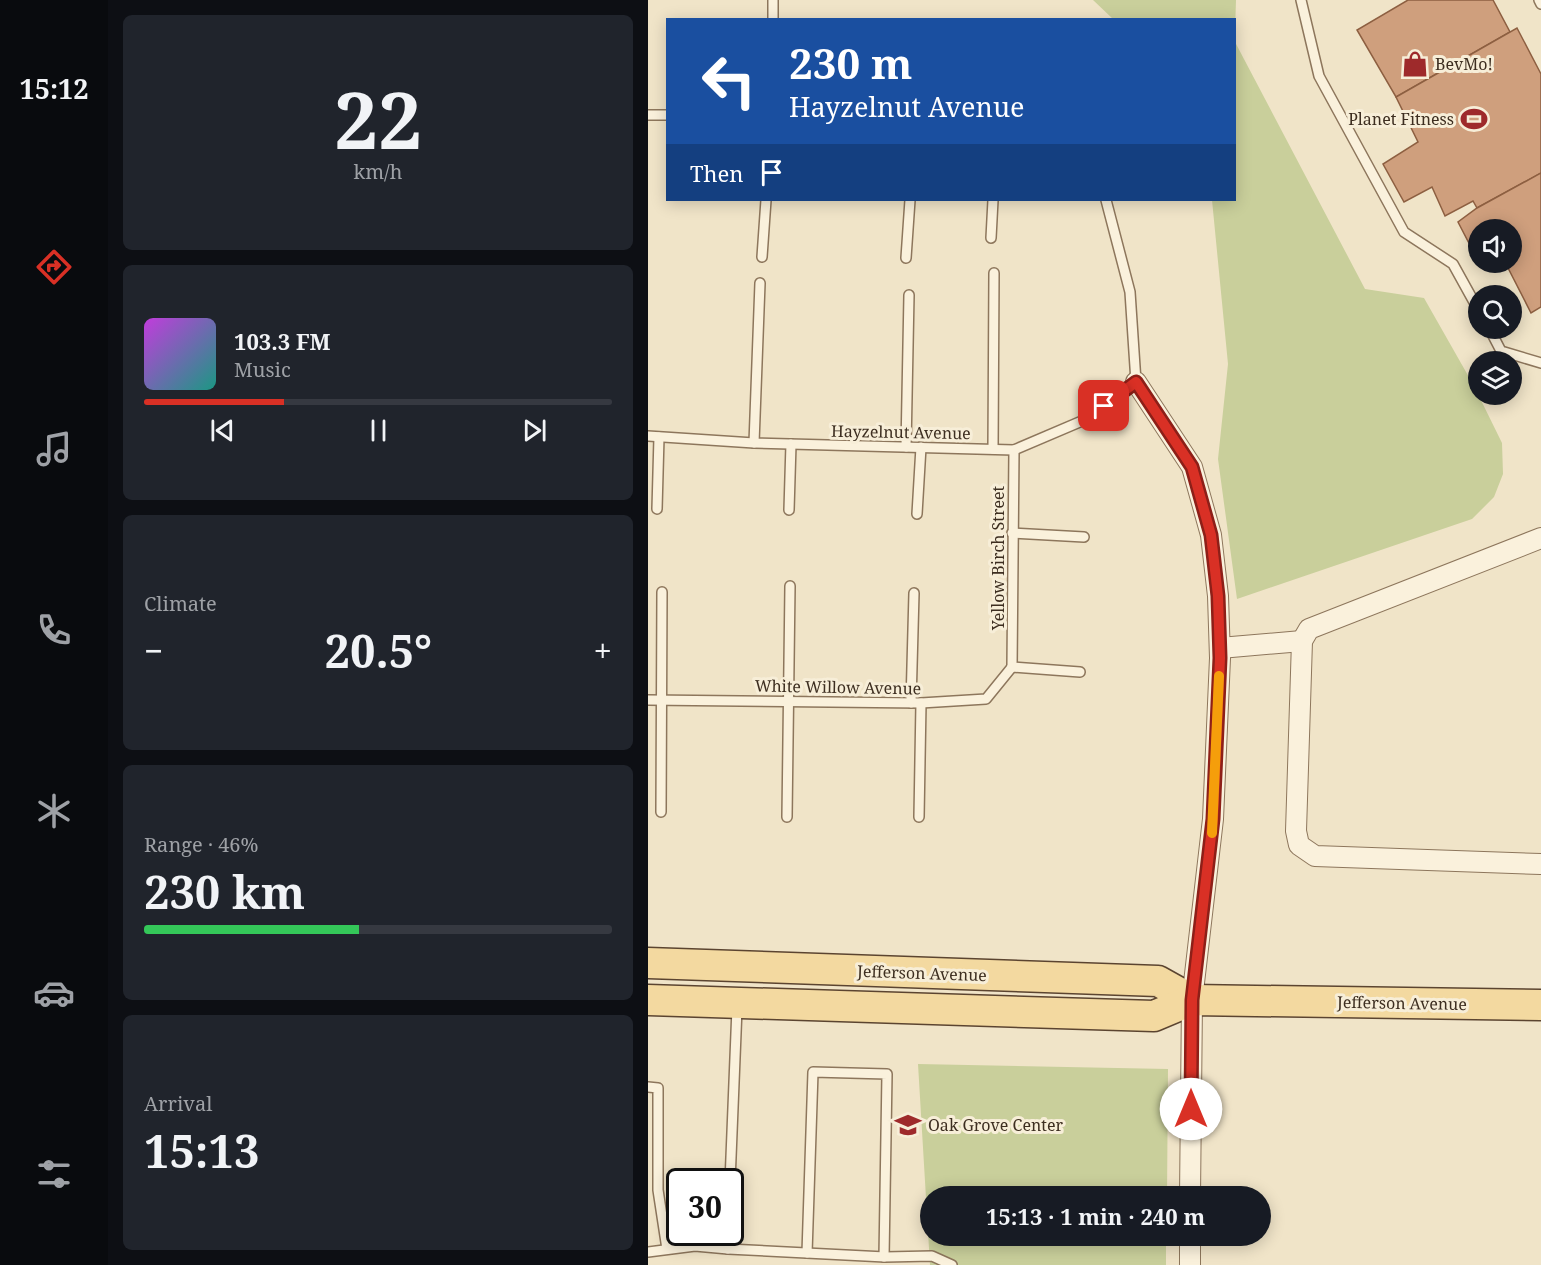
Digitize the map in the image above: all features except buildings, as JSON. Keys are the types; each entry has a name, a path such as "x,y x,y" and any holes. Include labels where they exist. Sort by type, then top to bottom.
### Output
{"main road":[{"name":"Jefferson Avenue","path":"648,963 1158,981 1192,1000"},
{"name":"Jefferson Avenue","path":"648,1000 1154,1016 1192,1000 1541,1005"}],"street":[{"path":"1136,382 1192,467 1211,535 1218,596 1220,648 1213,819 1192,1000 1190,1186"},
{"path":"1541,538 1310,629 1302,641 1296,831 1299,845 1315,856 1541,864"},
{"path":"1220,648 1302,641"},
{"path":"1190,1246 1190,1265"}],"lane":[{"path":"773,0 773,18"},
{"path":"1301,0 1319,76 1404,232 1453,264 1468,291"},
{"path":"648,115 666,115"},
{"path":"762,257 766,201"},
{"path":"906,258 910,201"},
{"path":"991,238 993,201"},
{"path":"1106,201 1130,292 1136,382"},
{"path":"993,449 994,273"},
{"path":"754,443 760,283"},
{"path":"906,447 909,295"},
{"path":"1495,339 1501,351 1541,363"},
{"name":"Hayzelnut Avenue","path":"648,436 754,443 1014,450 1089,418 1136,382"},
{"path":"657,509 659,437"},
{"path":"789,510 791,444"},
{"path":"917,514 921,447"},
{"name":"Yellow Birch Street","path":"1012,667 1014,450"},
{"path":"1012,533 1084,537"},
{"path":"787,817 790,586"},
{"path":"661,812 662,592"},
{"path":"914,593 919,817"},
{"path":"1012,667 1080,672"},
{"name":"White Willow Avenue","path":"648,700 916,703 986,699 1012,667"},
{"path":"731,1168 737,1003"},
{"path":"807,1253 813,1072 887,1074 881,1260"},
{"path":"648,1087 658,1088 658,1190 667,1250"},
{"path":"648,1252 695,1246 881,1260 932,1256 952,1265"}],"green space":[{"path":"1093,0 1236,0 1235,18 1112,18"},
{"path":"1236,44 1365,289 1424,298 1468,375 1468,405 1483,405 1502,443 1503,474 1494,497 1472,519 1237,599 1218,459 1228,364 1212,201 1236,201"},
{"path":"918,1064 1168,1069 1167,1186 925,1186"},
{"path":"929,1246 1166,1246 1166,1265 930,1265"}],"slow traffic":[{"path":"1212,833 1219,676"}],"place":[{"name":"BevMo!","path":"1415,64"},
{"name":"Planet Fitness","path":"1474,119"},
{"name":"Oak Grove Center","path":"908,1125"}],"route":[{"path":"1104,406 1136,382 1192,467 1211,535 1214,555 1220,658 1213,819 1192,1000 1191,1109"}]}
